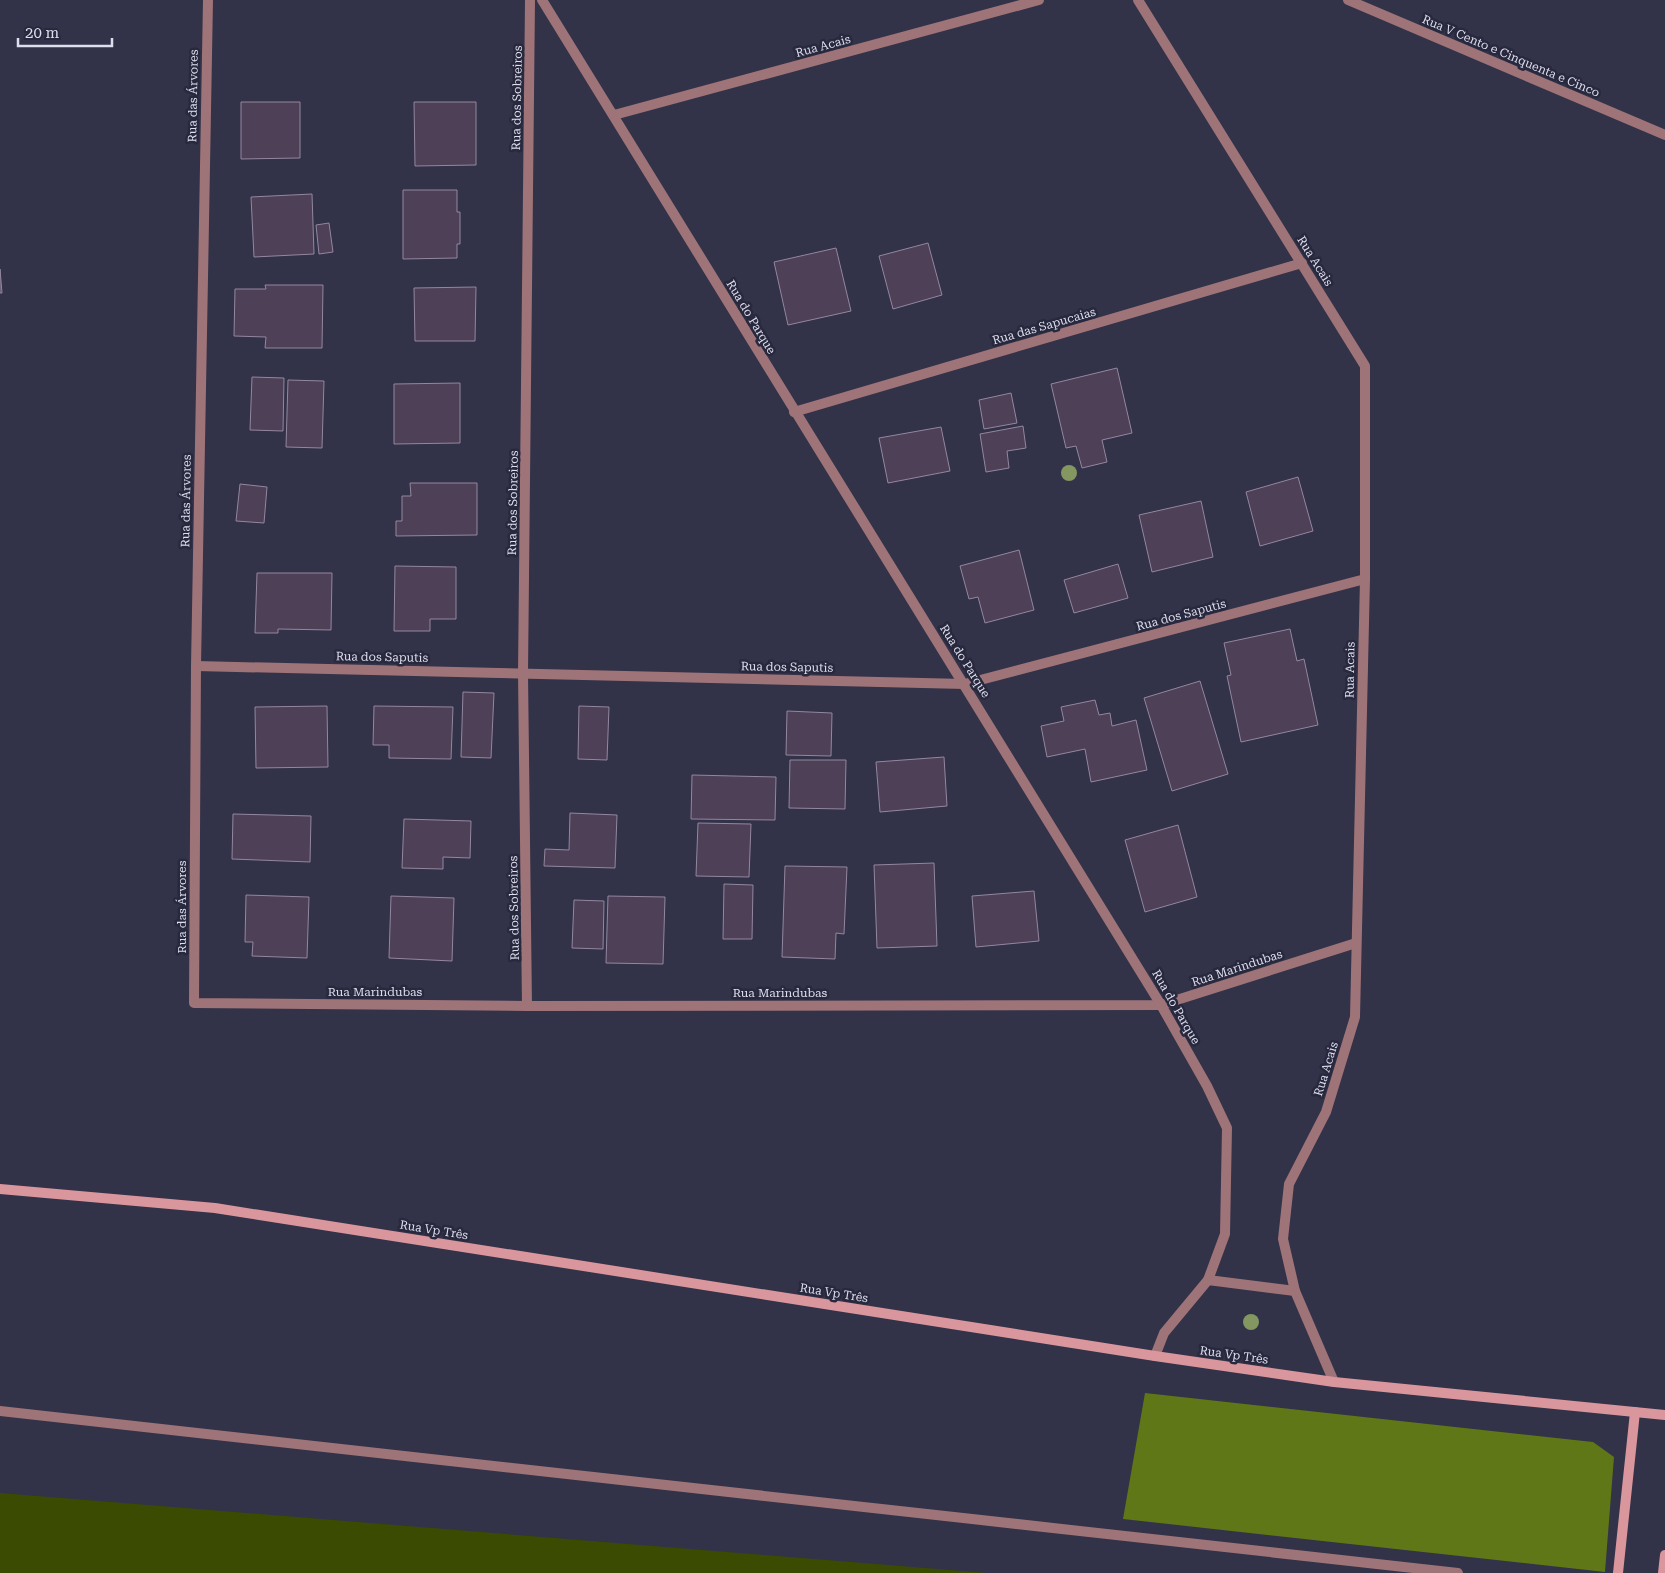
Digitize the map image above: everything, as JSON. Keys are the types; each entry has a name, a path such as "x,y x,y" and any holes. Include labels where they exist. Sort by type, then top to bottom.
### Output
{"street":[{"name":"Rua das Árvores","path":"194,1003 196,666 208,0"},
{"name":"Rua dos Sobreiros","path":"528,1006 524,673 530,0"},
{"name":"Rua do Parque","path":"542,0 1161,1005 1207,1086 1228,1128 1224,1234 1208,1280 1164,1333 1155,1356"},
{"name":"Rua Acais","path":"614,115 1039,0"},
{"name":"Rua Acais","path":"1138,0 1365,366 1365,580 1354,1017 1326,1112 1289,1184 1283,1239 1295,1291 1334,1382"},
{"name":"Rua V Cento e Cinquenta e Cinco","path":"1348,0 1665,135"},
{"name":"Rua das Sapucaias","path":"794,412 1302,263"},
{"name":"Rua dos Saputis","path":"196,666 965,684 1365,580"},
{"name":"Rua Marindubas","path":"194,1003 528,1006 1161,1005 1356,943"},
{"name":"Rua Vp Três","path":"0,1189 215,1208 1155,1356 1334,1382 1665,1414"},
{"path":"1208,1280 1295,1291"},
{"path":"0,1410 1458,1573"},
{"path":"1618,1573 1635,1412"},
{"path":"1663,1573 1665,1555"}],"green space":[{"path":"1145,1393 1593,1442 1614,1457 1605,1572 1123,1519"},
{"path":"0,1493 987,1573 0,1573"}],"building":[{"path":"241,102 300,102 300,158 241,159"},
{"path":"414,102 476,102 476,165 415,166"},
{"path":"403,190 457,190 457,212 460,212 460,244 457,244 457,258 403,259"},
{"path":"312,194 314,254 254,257 251,197"},
{"path":"329,223 333,252 319,254 316,225"},
{"path":"928,243 942,295 893,309 879,256"},
{"path":"836,248 851,311 788,325 774,262"},
{"path":"0,269 2,293 0,293"},
{"path":"265,285 323,285 322,348 265,348 266,337 234,336 235,289 266,289"},
{"path":"476,287 475,341 415,341 414,288"},
{"path":"1117,368 1132,433 1102,440 1107,462 1082,468 1076,446 1066,448 1051,384"},
{"path":"252,377 284,378 283,431 250,430"},
{"path":"288,380 324,381 322,448 286,447"},
{"path":"460,383 460,443 394,444 394,384"},
{"path":"1011,393 1017,423 984,429 979,400"},
{"path":"1023,426 1026,448 1007,451 1009,468 986,472 980,434"},
{"path":"941,427 950,471 888,483 879,438"},
{"path":"1298,477 1313,531 1260,546 1246,492"},
{"path":"410,483 477,483 477,535 396,536 396,521 402,521 402,496 411,496"},
{"path":"240,484 267,487 264,523 236,521"},
{"path":"1201,501 1213,557 1152,572 1139,515"},
{"path":"1019,550 1034,610 985,623 978,597 969,599 960,566"},
{"path":"1118,564 1128,598 1074,613 1064,580"},
{"path":"395,566 456,567 456,619 430,619 430,631 394,631"},
{"path":"257,573 332,573 331,630 278,629 278,633 255,633"},
{"path":"1290,629 1297,661 1304,659 1318,725 1241,742 1227,676 1231,675 1224,643"},
{"path":"1200,681 1228,774 1172,791 1144,698"},
{"path":"463,692 494,693 491,758 461,757"},
{"path":"1095,700 1099,715 1110,713 1112,726 1136,720 1147,770 1091,782 1085,749 1047,757 1041,726 1064,721 1061,707"},
{"path":"327,706 328,767 256,768 255,707"},
{"path":"374,706 453,707 451,759 389,758 389,745 373,745"},
{"path":"579,706 609,707 607,760 578,759"},
{"path":"787,711 832,713 831,756 786,755"},
{"path":"944,757 947,806 880,812 876,762"},
{"path":"790,760 846,760 845,809 789,808"},
{"path":"692,775 776,777 775,820 691,819"},
{"path":"570,813 617,815 615,868 544,866 545,849 569,850"},
{"path":"233,814 311,816 310,862 232,859"},
{"path":"404,819 471,821 470,858 443,857 443,869 402,868"},
{"path":"698,823 751,824 749,877 696,876"},
{"path":"1178,825 1197,897 1145,912 1125,840"},
{"path":"934,863 937,946 877,948 874,865"},
{"path":"785,866 847,867 844,934 836,933 835,959 782,957"},
{"path":"724,884 753,885 752,939 723,939"},
{"path":"1034,891 1039,941 976,947 972,896"},
{"path":"246,895 309,897 307,958 252,956 253,942 245,942"},
{"path":"391,896 454,898 452,961 389,958"},
{"path":"608,896 665,897 663,964 606,963"},
{"path":"574,900 604,901 603,949 572,948"}]}
